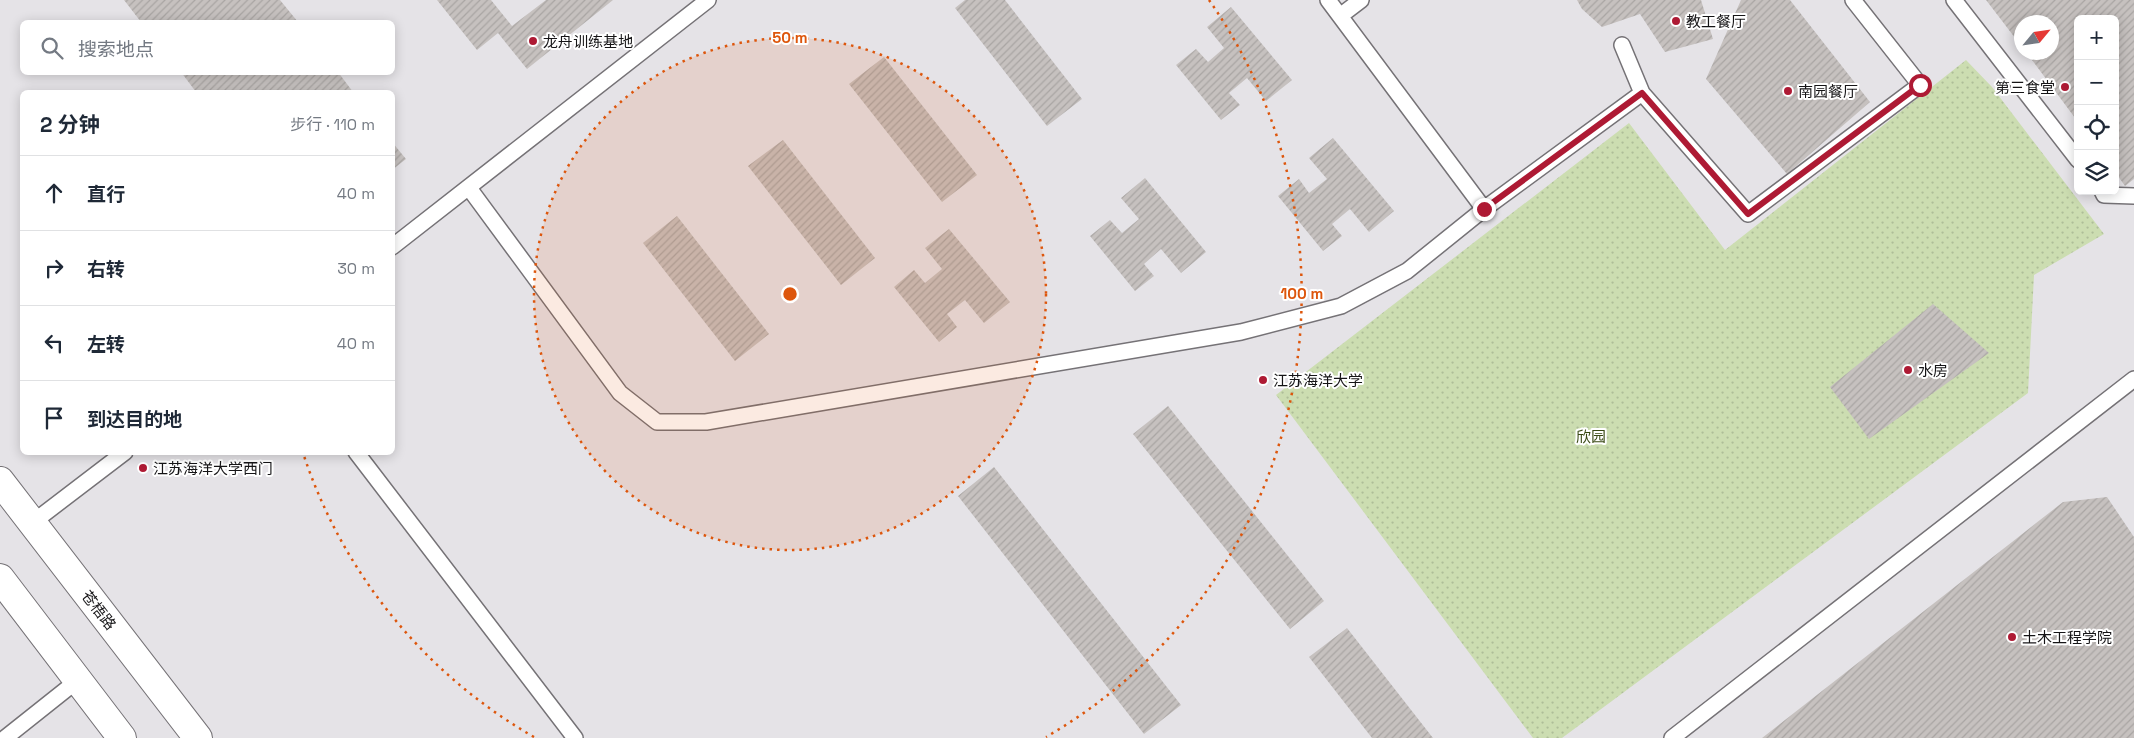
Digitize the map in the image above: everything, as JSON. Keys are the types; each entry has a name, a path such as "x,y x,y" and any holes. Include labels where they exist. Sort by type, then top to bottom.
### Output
{"main road":[{"name":"苍梧路","path":"0,481 198,738"},
{"path":"0,578 122,738"}],"lane":[{"path":"395,245 708,0"},
{"path":"1328,0 1484,209"},
{"path":"1340,16 1361,0"},
{"path":"1622,45 1642,93 1748,214 1920,85 1853,0"},
{"path":"1954,0 2074,155"},
{"path":"469,188 620,393 657,422 706,422 1241,332 1342,306 1407,271 1484,209 1642,93"},
{"path":"2104,195 2134,196"},
{"path":"1672,738 2134,379"},
{"path":"32,523 121,455"},
{"path":"358,455 575,738"},
{"path":"5,738 78,680"}],"green space":[{"name":"欣园","path":"1966,60 1992,87 2104,234 2034,275 2028,393 1562,738 1533,738 1276,395 1629,123 1725,250"}],"building":[{"path":"124,0 280,0 296,20 139,20"},
{"name":"龙舟训练基地","path":"437,0 491,0 512,26 546,0 613,0 527,69 498,33 477,50"},
{"path":"965,0 1005,0 1082,99 1047,126 955,8"},
{"name":"教工餐厅","path":"1577,0 1701,0 1713,39 1665,52 1640,14 1602,27 1582,9"},
{"name":"南园餐厅","path":"1741,0 1790,0 1870,102 1787,174 1706,79"},
{"name":"第三食堂","path":"1986,0 2134,0 2134,179 2125,186 2119,178 2119,15 2074,15 2074,117 2032,60 2059,60 2059,15 2014,15 2014,37"},
{"path":"1231,7 1292,80 1266,101 1247,78 1229,93 1240,105 1221,120 1176,65 1196,49 1208,62 1224,48 1207,27"},
{"path":"884,57 977,175 942,202 849,84"},
{"path":"183,75 340,75 352,90 194,90"},
{"path":"1333,138 1394,211 1369,232 1350,209 1332,224 1342,236 1323,251 1278,196 1299,179 1309,193 1327,179 1309,158"},
{"path":"783,140 875,258 841,285 748,166"},
{"path":"395,146 406,159 395,168"},
{"path":"1145,178 1206,252 1181,273 1161,249 1144,264 1154,276 1135,291 1090,236 1110,220 1122,233 1139,219 1121,198"},
{"path":"677,216 769,334 735,361 643,243"},
{"path":"949,229 1010,302 984,323 965,300 947,314 957,327 939,342 894,287 914,270 925,283 942,269 925,248"},
{"name":"水房","path":"1933,304 1989,353 1869,439 1830,387"},
{"path":"1168,406 1324,601 1290,629 1133,434"},
{"path":"994,467 1181,705 1144,734 958,496"},
{"name":"土木工程学院","path":"2107,497 2134,537 2134,738 1762,738 2063,502"},
{"path":"1347,628 1433,738 1372,738 1309,657"}],"place":[{"name":"教工餐厅","path":"1676,21"},
{"name":"龙舟训练基地","path":"533,41"},
{"name":"第三食堂","path":"2065,87"},
{"name":"南园餐厅","path":"1788,91"},
{"name":"水房","path":"1908,370"},
{"name":"江苏海洋大学","path":"1263,380"},
{"name":"江苏海洋大学西门","path":"143,468"},
{"name":"土木工程学院","path":"2012,637"}],"route":[{"path":"1484,209 1642,93 1748,214 1920,85"}]}
